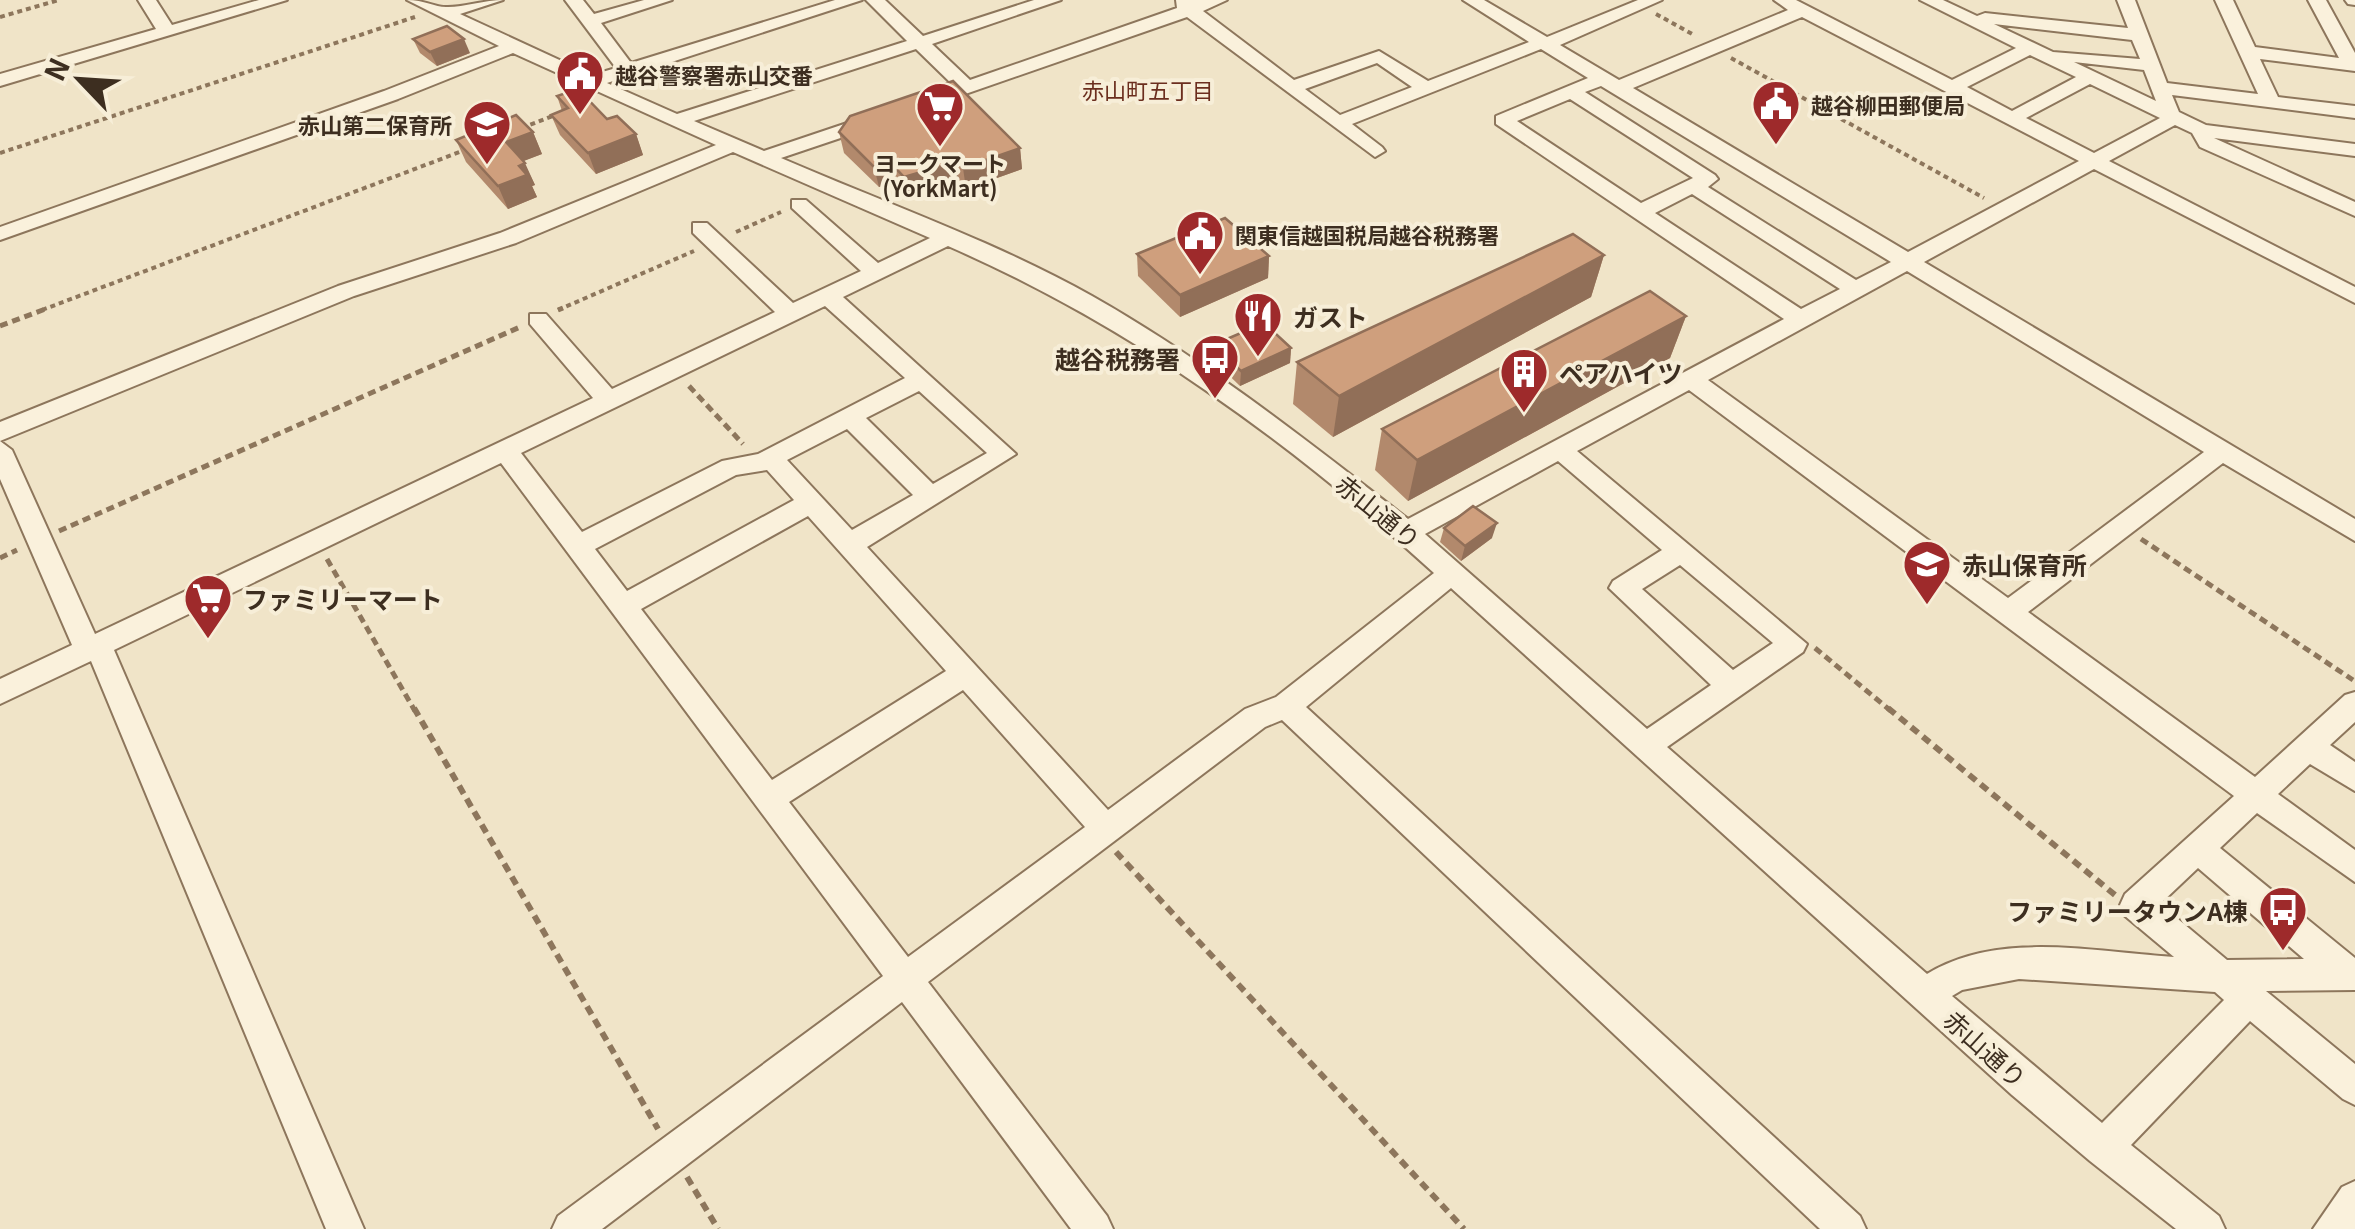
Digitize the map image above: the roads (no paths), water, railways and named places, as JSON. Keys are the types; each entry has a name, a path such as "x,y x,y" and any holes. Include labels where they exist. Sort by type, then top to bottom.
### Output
{"street":[{"path":"147,0 167,32"},
{"path":"0,80 278,0"},
{"path":"433,8 494,0"},
{"path":"574,0 626,68"},
{"path":"590,21 663,0"},
{"path":"590,82 853,0"},
{"path":"875,0 967,88"},
{"path":"677,120 1052,0"},
{"path":"763,158 967,88 1184,5 1218,0"},
{"path":"1929,0 2054,26 2139,36"},
{"path":"2043,0 2054,26"},
{"path":"2126,0 2172,119"},
{"path":"2224,0 2271,102"},
{"path":"2316,0 2353,64"},
{"path":"1476,1 2355,530"},
{"path":"1338,122 1638,3"},
{"path":"1800,319 1503,120 1572,91 1614,82 1713,46 1800,4 2355,296"},
{"path":"1184,5 1375,151"},
{"name":"赤山通り","path":"433,8 590,82 950,238 1082,300 1176,357 1252,410 1406,532 1926,994 2103,1148 2206,1229"},
{"path":"1976,12 2050,58 2201,130 2355,150"},
{"path":"0,234 391,95 514,46"},
{"path":"1954,86 2031,48"},
{"path":"2248,52 2353,64"},
{"path":"2050,58 2060,55 2153,66"},
{"path":"1294,88 1379,56 1426,88"},
{"path":"2014,117 2090,77"},
{"path":"2162,88 2353,115"},
{"path":"1572,91 1857,290"},
{"path":"1406,532 2172,119"},
{"path":"2201,130 2207,143 2355,210"},
{"path":"0,432 346,291 508,238 733,144"},
{"path":"1640,212 1746,161"},
{"path":"800,204 876,273"},
{"path":"707,235 791,314"},
{"path":"0,692 950,238"},
{"path":"829,297 1004,454 850,544"},
{"path":"538,319 608,400"},
{"path":"1692,378 2355,868"},
{"path":"578,546 731,467 766,460 920,380"},
{"path":"850,416 930,495"},
{"path":"1559,449 1793,644 1645,746"},
{"path":"0,450 93,647 345,1229"},
{"path":"505,450 1094,1229"},
{"path":"2010,611 2222,451"},
{"path":"766,460 812,502 1104,833"},
{"path":"624,605 812,502"},
{"path":"1681,551 1622,588 1732,686"},
{"path":"571,1229 1255,718 1286,706 1452,573"},
{"path":"770,798 965,674"},
{"path":"2355,704 2136,904 2355,1087"},
{"path":"1286,706 1848,1229"},
{"path":"2308,746 2355,778"},
{"path":"2197,848 2352,974"},
{"path":"1926,994 1956,975 2019,963 2220,976 2352,974"},
{"path":"2103,1148 2248,999"},
{"path":"2332,1229 2355,1200"}],"place":[{"name":"越谷警察署赤山交番","path":"580,116"},
{"name":"越谷柳田郵便局","path":"1776,146"},
{"name":"ヨークマート (YorkMart)","path":"940,148"},
{"name":"赤山第二保育所","path":"487,166"},
{"name":"関東信越国税局越谷税務署","path":"1200,276"},
{"name":"ガスト","path":"1258,358"},
{"name":"越谷税務署","path":"1215,400"},
{"name":"ペアハイツ","path":"1524,414"},
{"name":"赤山保育所","path":"1927,606"},
{"name":"ファミリーマート","path":"208,640"},
{"name":"ファミリータウンA棟","path":"2283,952"}],"district":[{"name":"赤山町五丁目","path":"1148,89"}]}
